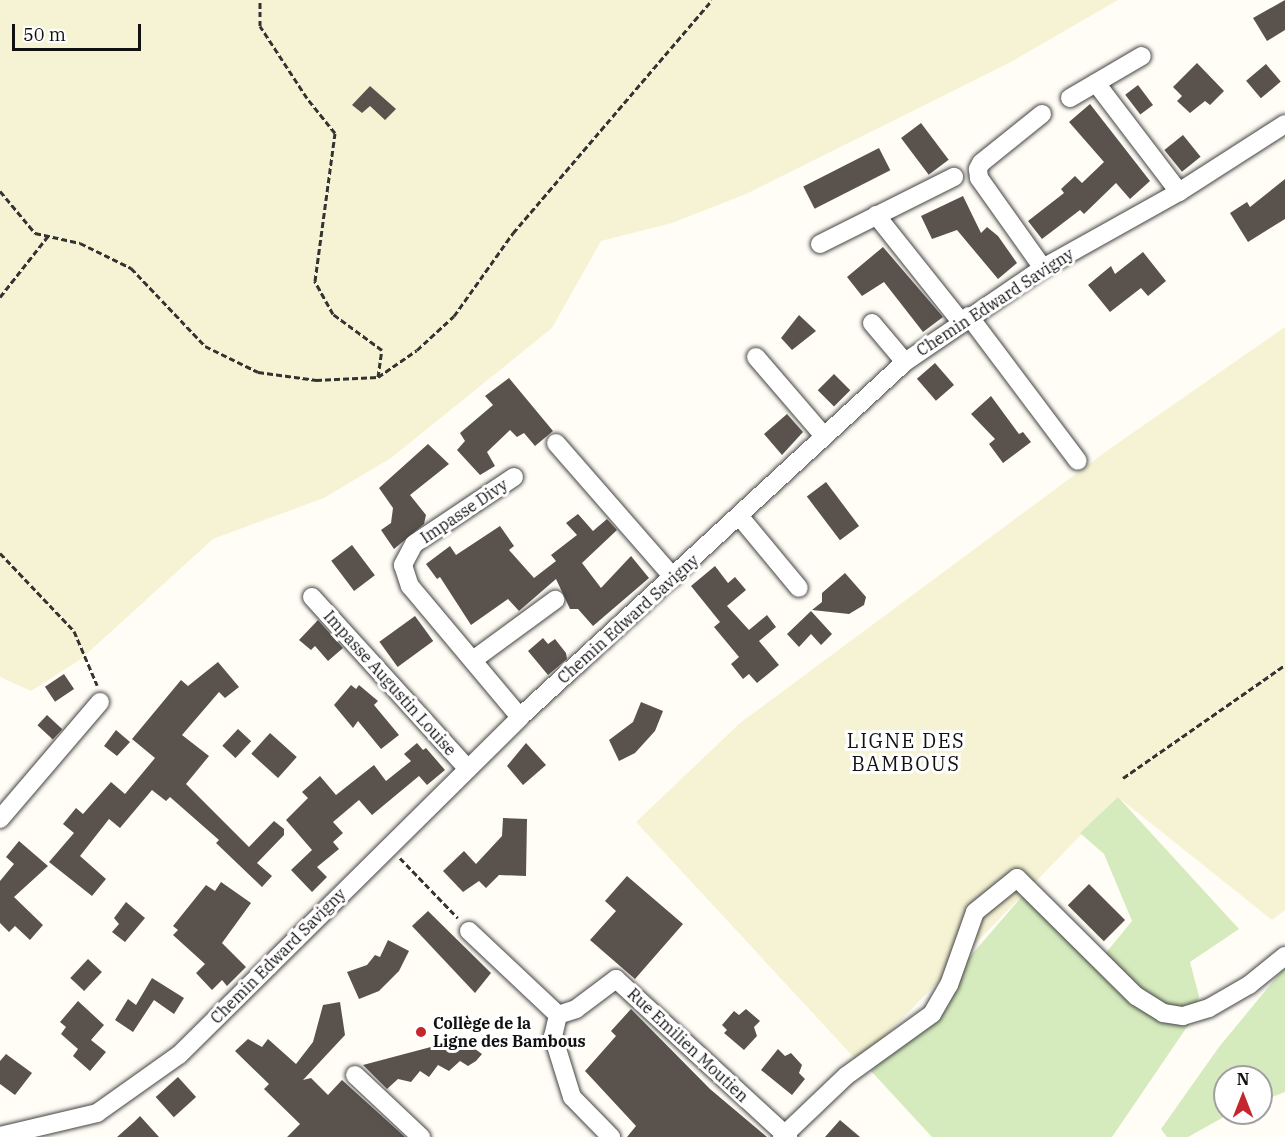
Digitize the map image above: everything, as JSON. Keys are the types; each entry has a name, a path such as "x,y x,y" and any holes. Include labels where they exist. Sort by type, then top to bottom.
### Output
{"street":[{"path":"1070,98 1142,56"},
{"path":"1096,83 1179,192"},
{"path":"1042,114 981,163 978,170 979,178 1043,268"},
{"name":"Chemin Edward Savigny","path":"0,1136 97,1113 135,1088 209,1026 387,846 520,717 740,517 904,362 1043,268 1179,192 1285,124"},
{"path":"820,244 954,177"},
{"path":"876,215 965,319 1078,461"},
{"path":"872,323 904,362"},
{"path":"756,357 824,436"},
{"path":"556,443 673,577"},
{"name":"Impasse Divy","path":"514,477 414,544 403,565 410,586 520,717"},
{"path":"740,517 799,588"},
{"name":"Impasse Augustin Louise","path":"312,597 468,769"},
{"path":"473,660 555,600"},
{"path":"0,819 100,702"},
{"path":"785,1136 846,1076 932,1014 949,985 975,912 1017,878 1136,996 1163,1013 1183,1016 1209,1008 1250,985 1285,956"},
{"path":"469,931 558,1016 553,1036 572,1097 611,1137"},
{"name":"Rue Emilien Moutien","path":"558,1016 576,1010 616,979 785,1136"},
{"path":"355,1076 421,1137"}],"path":[{"path":"260,0 260,26 307,98 335,133 315,280 333,314 382,350 378,377"},
{"path":"0,192 35,233 80,243 131,268 205,346 258,372 316,380 378,377 417,350 454,316 513,233 712,0"},
{"path":"0,297 48,236"},
{"path":"0,554 74,632 95,673 100,702"},
{"path":"1124,778 1285,665"},
{"path":"387,846 469,931"}],"shaded area":[{"path":"0,0 1118,0 1011,62 746,194 672,223 601,241 552,328 391,458 324,498 213,539 81,659 31,691 0,677"},
{"path":"1285,327 1285,910 1272,920 1118,797 859,1063 636,822 740,723 1108,450"}],"green space":[{"path":"1118,797 1239,929 1190,962 1199,996 1191,1021 1112,1137 932,1137 871,1071 1024,894 1096,965 1132,921 1104,854 1080,833"},
{"path":"1285,967 1285,1092 1273,1096 1273,1065 1213,1065 1213,1123 1188,1137 1167,1137 1161,1129 1219,1047"}],"building":[{"path":"1285,0 1285,30 1267,41 1253,18"},
{"path":"1197,63 1224,91 1210,105 1205,101 1190,113 1177,101 1182,96 1173,87"},
{"path":"1266,64 1281,82 1261,98 1246,81"},
{"path":"1138,85 1153,105 1140,115 1125,95"},
{"path":"370,86 396,109 385,120 370,106 362,113 352,105"},
{"path":"1090,104 1150,181 1130,199 1116,183 1084,214 1080,210 1042,239 1028,221 1064,193 1061,189 1075,176 1082,183 1104,162 1069,122"},
{"path":"921,123 949,160 929,175 901,138"},
{"path":"1183,135 1201,157 1182,172 1164,150"},
{"path":"879,148 890,170 815,209 803,187"},
{"path":"1285,179 1285,219 1248,242 1230,213 1247,202 1250,207"},
{"path":"963,196 981,233 987,227 998,236 1017,263 998,279 957,230 932,239 921,216"},
{"path":"883,247 943,317 923,332 884,282 862,296 847,277"},
{"path":"1143,252 1166,281 1148,296 1141,288 1110,312 1088,285 1111,266 1115,274"},
{"path":"799,315 816,331 792,350 781,338"},
{"path":"935,363 954,385 936,401 917,379"},
{"path":"834,374 850,390 834,407 818,390"},
{"path":"509,378 553,431 535,446 524,433 517,437 510,430 487,452 495,466 480,475 457,450 465,441 460,433 493,405 485,396"},
{"path":"991,396 1019,434 1023,432 1031,442 1003,463 989,444 995,439 971,414"},
{"path":"787,414 803,432 782,455 764,434"},
{"path":"428,444 449,464 410,495 426,515 424,524 394,549 381,530 391,523 393,508 379,488"},
{"path":"826,482 859,526 840,540 807,496"},
{"path":"578,514 593,531 607,519 617,530 582,563 601,588 631,556 649,578 593,626 578,609 570,609 556,579 519,611 508,599 471,625 440,577 437,579 426,564 450,546 456,555 500,526 514,546 509,550 534,578 556,561 551,555 577,535 566,523"},
{"path":"352,545 375,575 354,591 331,561"},
{"path":"715,566 728,583 735,577 746,590 727,606 749,630 767,615 776,627 759,641 779,665 757,683 749,674 743,679 731,664 739,657 714,627 720,622 691,586"},
{"path":"845,573 866,597 864,605 849,614 812,610 822,602 822,593"},
{"path":"811,611 832,634 821,645 811,634 799,647 787,634"},
{"path":"415,616 433,641 398,667 379,642"},
{"path":"318,620 343,648 328,661 315,646 311,650 299,640"},
{"path":"543,638 548,644 555,639 566,653 567,659 548,675 528,651"},
{"path":"218,662 239,687 225,698 219,692 182,735 209,756 186,784 249,847 274,821 284,829 284,835 257,863 272,876 262,887 216,843 219,840 170,797 166,801 152,790 120,828 109,819 80,856 106,879 92,896 49,862 74,833 63,824 76,808 83,814 111,782 125,794 155,758 132,739 181,680 188,686"},
{"path":"64,674 74,689 55,702 45,687"},
{"path":"351,685 356,689 359,685 378,701 374,705 399,735 381,749 358,721 353,728 334,705"},
{"path":"641,702 663,711 655,731 635,753 619,761 609,740 633,722"},
{"path":"47,715 62,729 53,740 37,725"},
{"path":"238,729 251,741 235,758 222,746"},
{"path":"116,730 130,742 117,756 104,746"},
{"path":"270,733 297,757 278,778 251,754"},
{"path":"417,743 423,750 426,748 445,770 427,785 419,776 372,815 359,800 333,822 343,833 333,842 339,849 317,867 327,877 312,892 291,870 312,850 286,820 308,798 302,792 320,776 336,795 374,765 386,781 411,761 404,754"},
{"path":"526,743 546,765 523,785 507,766"},
{"path":"503,818 527,819 526,876 499,875 486,888 479,881 463,892 443,871 464,851 476,864 502,836"},
{"path":"19,841 48,866 14,897 43,925 30,940 15,926 9,932 0,923 0,881 14,864 6,857"},
{"path":"627,876 683,924 635,979 590,940 616,911 605,901"},
{"path":"221,882 251,903 222,943 246,967 227,986 222,980 212,990 196,973 205,964 173,935 178,930 173,926 206,885 215,891"},
{"path":"1089,884 1125,920 1104,941 1068,905"},
{"path":"126,902 145,918 125,942 112,932 119,924 114,918"},
{"path":"428,911 491,973 475,993 412,926"},
{"path":"388,940 409,951 399,971 379,991 359,999 347,972 367,965 375,955 380,957"},
{"path":"88,959 102,972 84,991 70,978"},
{"path":"152,978 184,998 174,1014 154,1000 133,1032 115,1020 128,999 136,1005"},
{"path":"78,1001 104,1025 91,1040 106,1052 90,1071 73,1056 78,1049 61,1034 66,1027 60,1022"},
{"path":"340,1002 345,1035 303,1080 311,1078 328,1095 342,1080 405,1137 287,1137 300,1124 264,1089 269,1084 235,1051 248,1039 262,1047 268,1039 296,1064 313,1042 323,1005"},
{"path":"631,1009 710,1089 767,1137 627,1137 636,1126 585,1071 616,1036 611,1031"},
{"path":"746,1009 760,1021 754,1027 757,1036 744,1050 724,1033 727,1030 722,1025 734,1011 739,1015"},
{"path":"461,1039 482,1054 476,1061 468,1066 460,1061 449,1071 438,1065 429,1077 420,1071 411,1082 398,1079 387,1089 363,1065"},
{"path":"778,1049 785,1056 791,1053 802,1065 799,1073 805,1079 792,1095 761,1070"},
{"path":"6,1054 32,1073 15,1095 0,1084 0,1061"},
{"path":"178,1077 196,1097 174,1117 156,1097"},
{"path":"140,1116 159,1137 117,1137 134,1122"},
{"path":"840,1120 860,1137 825,1137"}],"place":[{"name":"Collège de la Ligne des Bambous","path":"421,1032"}],"district":[{"name":"LIGNE DES BAMBOUS","path":"906,752"}]}
